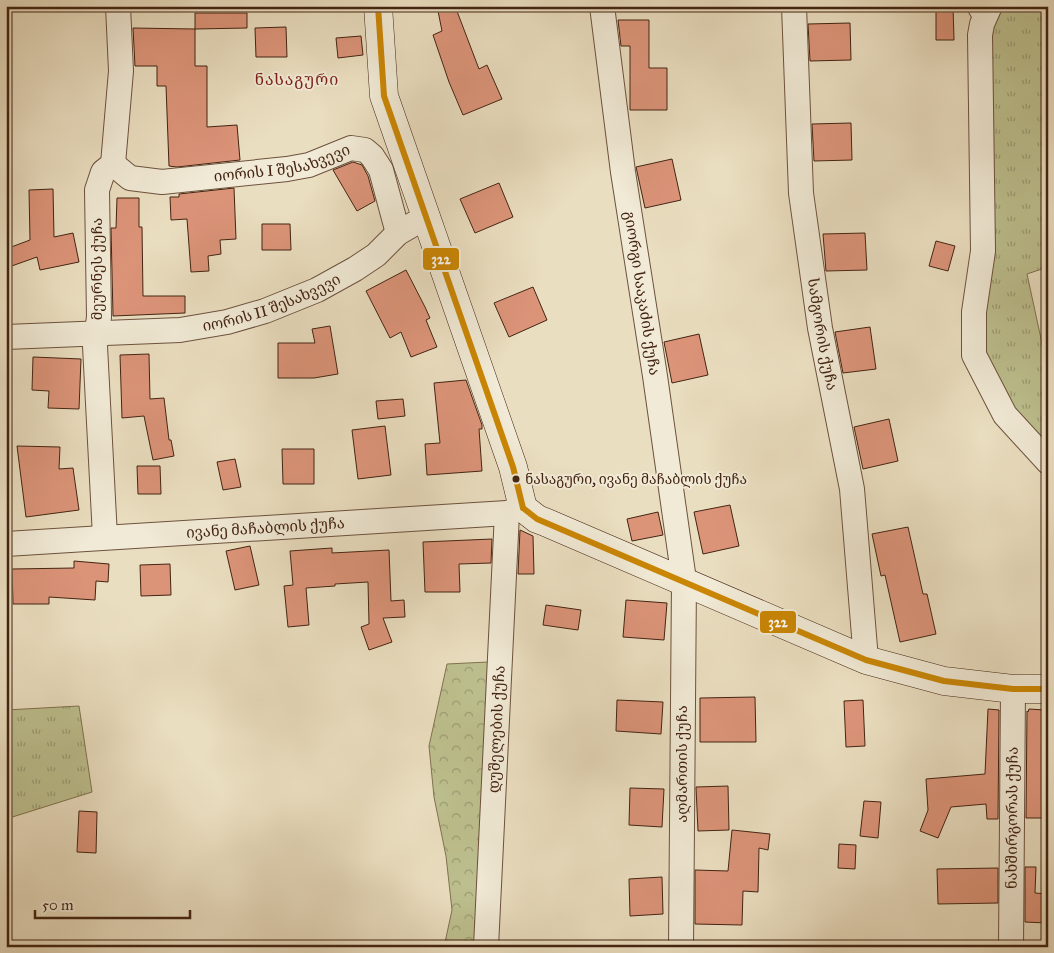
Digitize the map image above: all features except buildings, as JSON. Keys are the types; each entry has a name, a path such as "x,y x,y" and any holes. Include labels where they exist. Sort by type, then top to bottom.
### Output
{"street":[{"path":"113,164 121,71 118,6"},
{"path":"378,6 384,96 513,467 515,510 684,580 866,660 944,681 1013,689 1048,689"},
{"name":"გიორგი სააკაძის ქუჩა","path":"602,6 623,172 684,580"},
{"name":"სამგორის ქუჩა","path":"794,6 801,193 820,328 852,489 866,660"},
{"path":"981,12 983,250 974,312 974,355 1005,415 1048,462"},
{"name":"იორის I შესახვევი","path":"113,164 130,178 162,182 309,165 351,148 364,150 372,156 381,170 398,233"},
{"name":"მეურნეს ქუჩა","path":"106,537 94,346 99,317 97,190 103,172 113,164"},
{"name":"იორის II შესახვევი","path":"6,337 180,330 226,322 265,311 317,290 355,270 376,255 398,233 426,217"},
{"name":"ივანე მაჩაბლის ქუჩა","path":"6,544 515,510"},
{"name":"დუშელების ქუჩა","path":"486,947 515,510"},
{"name":"აღმართის ქუჩა","path":"681,947 684,580"},
{"name":"ნახშირგორას ქუჩა","path":"1011,947 1013,689"}],"green space":[{"path":"126,6 251,6 251,8 126,9"},
{"path":"999,6 1048,6 1048,267 1027,274 1048,371 1048,447 1017,413 991,376 980,340 989,34"},
{"path":"488,662 474,947 444,947 452,910 446,856 434,797 429,746 447,664"},
{"path":"79,706 92,792 6,819 6,710"}],"transit line":[{"name":"322","path":"378,6 384,96 513,467 523,508"},
{"name":"322","path":"523,508 537,519 866,660 944,681 1013,689 1048,689"}],"place":[{"name":"ნასაგური, ივანე მაჩაბლის ქუჩა","path":"516,479"}],"district":[{"name":"ნასაგური","path":"297,79"}]}
